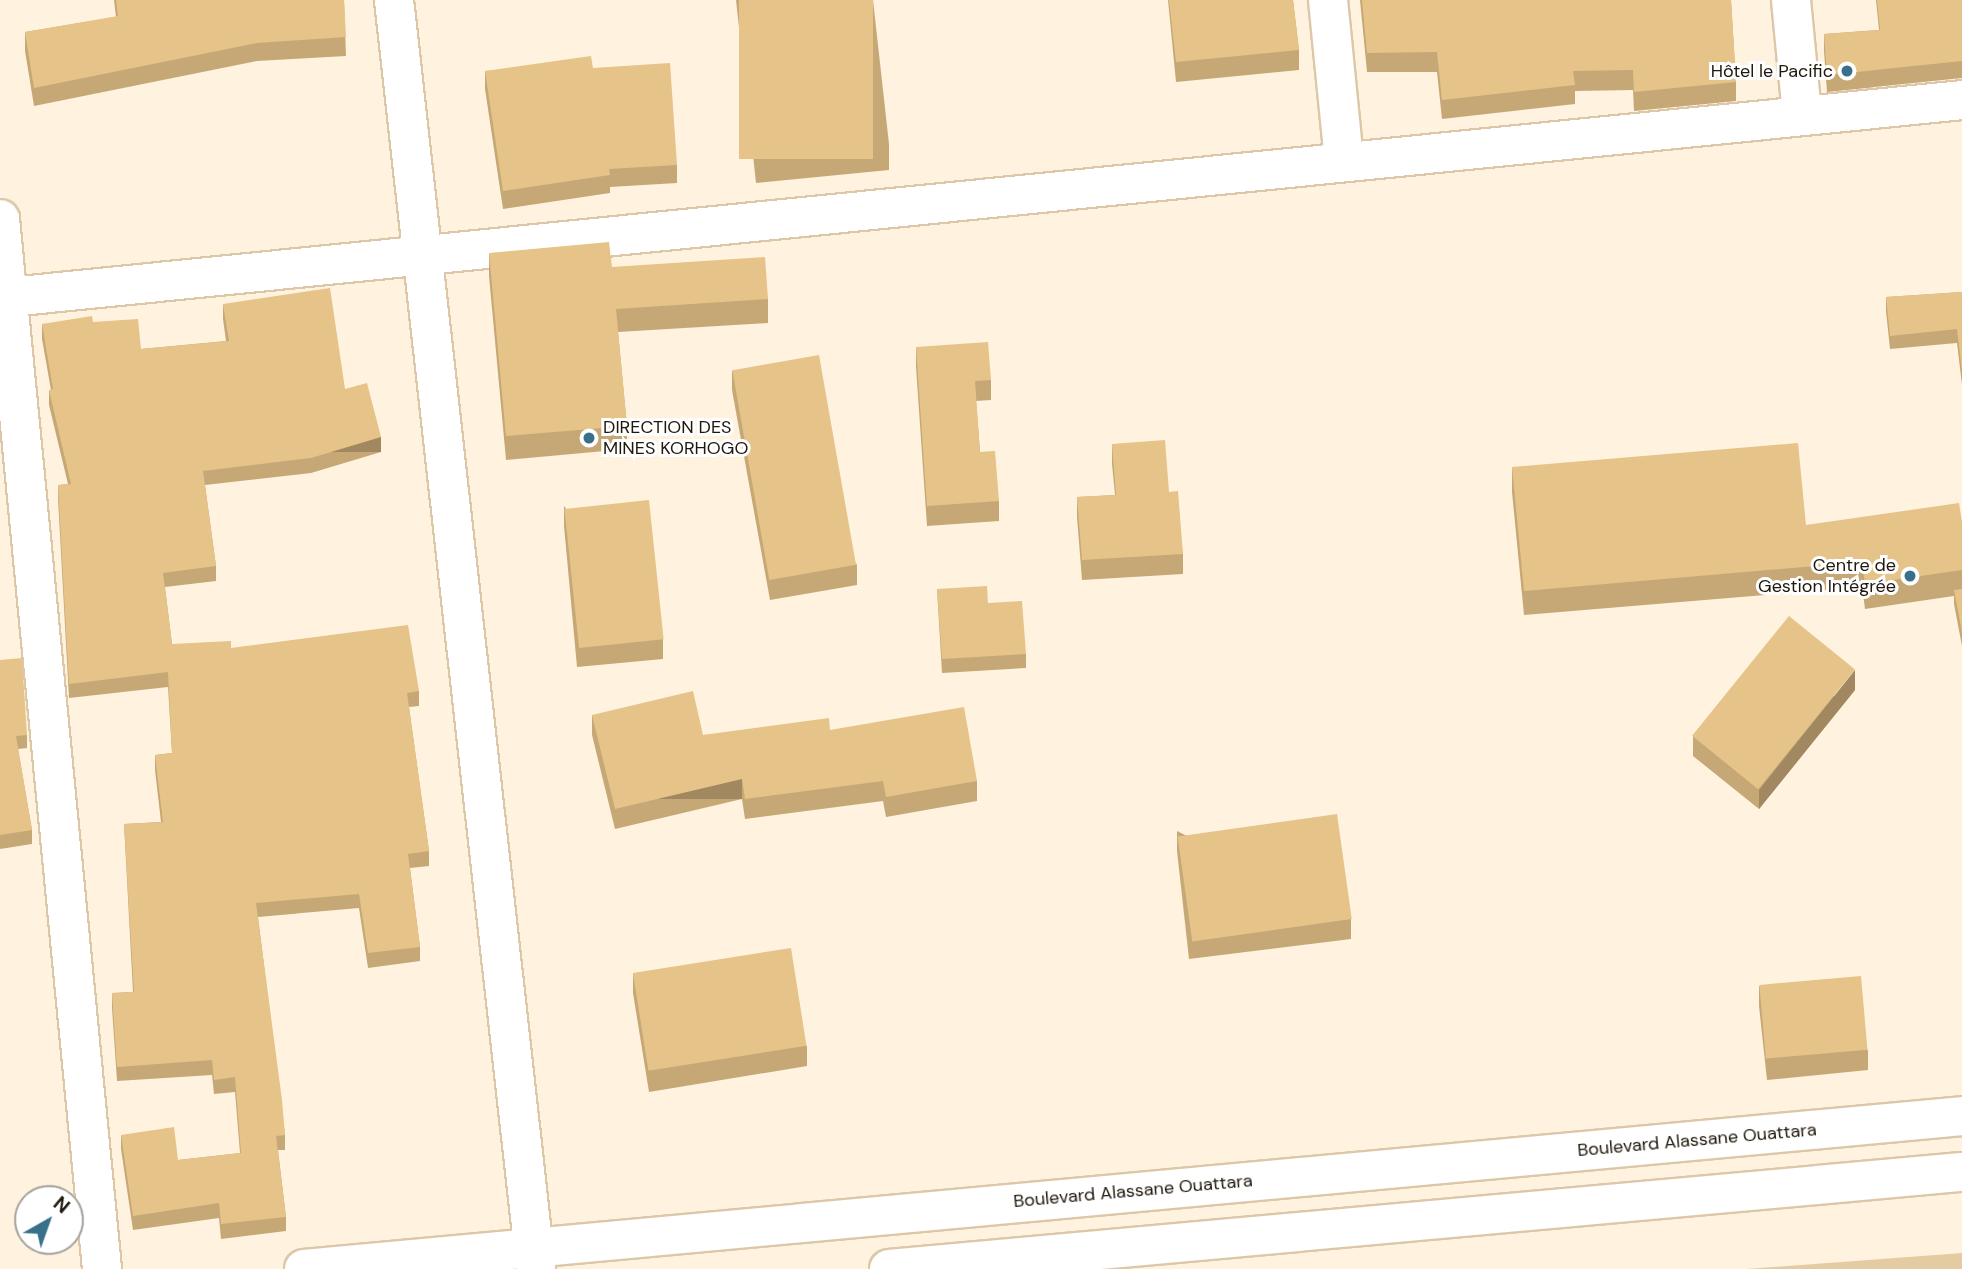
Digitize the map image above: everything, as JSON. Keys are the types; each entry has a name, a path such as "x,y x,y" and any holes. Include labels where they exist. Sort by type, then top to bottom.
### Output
{"street":[{"path":"394,0 420,255 534,1257"},
{"path":"1328,0 1344,161"},
{"path":"1791,0 1802,115"},
{"path":"4,297 1962,100"},
{"path":"0,219 4,297 102,1269"},
{"name":"Boulevard Alassane Ouattara","path":"304,1269 534,1257 1331,1173 1962,1116"},
{"path":"889,1269 1962,1172"},
{"path":"1331,1173 1337,1228"}],"shaded area":[{"path":"1962,1253 1962,1269 1746,1269"}],"building":[{"path":"116,0 344,0 346,37 257,43 34,88 25,32 118,16"},
{"path":"739,0 873,0 873,159 739,159"},
{"path":"1169,0 1293,0 1299,50 1176,62"},
{"path":"1362,0 1731,0 1736,82 1634,92 1633,70 1573,71 1575,85 1442,100 1437,52 1367,53"},
{"path":"1877,0 1962,0 1962,61 1827,75 1824,34 1880,30"},
{"path":"591,56 593,68 670,63 677,165 609,169 610,175 503,191 485,71"},
{"path":"609,242 612,267 765,257 768,299 616,309 627,426 506,436 489,253"},
{"path":"330,288 345,389 367,383 381,437 311,458 203,471 216,566 163,573 172,644 231,641 231,648 408,625 419,691 407,693 429,851 408,854 420,947 368,953 359,894 256,903 282,1100 285,1135 276,1136 286,1217 221,1224 219,1203 133,1216 121,1135 174,1127 178,1160 241,1153 235,1077 214,1080 212,1060 117,1067 112,993 134,992 124,824 163,822 155,755 172,753 168,672 69,684 58,485 71,484 49,390 53,389 42,324 92,316 93,322 138,319 141,349 229,341 223,304"},
{"path":"1962,292 1962,371 1957,329 1890,336 1886,297"},
{"path":"988,342 991,380 975,381 980,452 995,451 999,501 927,506 916,347"},
{"path":"819,355 856,565 769,580 732,370"},
{"path":"1165,440 1169,492 1178,491 1183,554 1082,560 1077,497 1116,495 1112,444"},
{"path":"1798,443 1806,525 1959,503 1962,522 1962,570 1865,584 1862,562 1524,591 1512,467"},
{"path":"649,500 664,639 579,648 564,509"},
{"path":"987,586 988,603 1022,601 1026,654 942,659 937,589"},
{"path":"1962,589 1962,632 1954,590"},
{"path":"1789,616 1855,669 1758,789 1692,736"},
{"path":"22,658 27,735 16,736 32,830 0,835 0,660"},
{"path":"693,691 703,735 829,718 830,730 964,707 977,781 886,797 883,781 745,799 742,779 615,809 592,715"},
{"path":"1337,814 1352,919 1192,941 1178,836"},
{"path":"791,948 806,1046 648,1071 633,973"},
{"path":"1861,976 1867,1050 1766,1059 1759,985"}],"place":[{"name":"Hôtel le Pacific","path":"1847,71"},
{"name":"DIRECTION DES MINES KORHOGO","path":"589,438"},
{"name":"Centre de Gestion Intégrée","path":"1910,576"}]}
